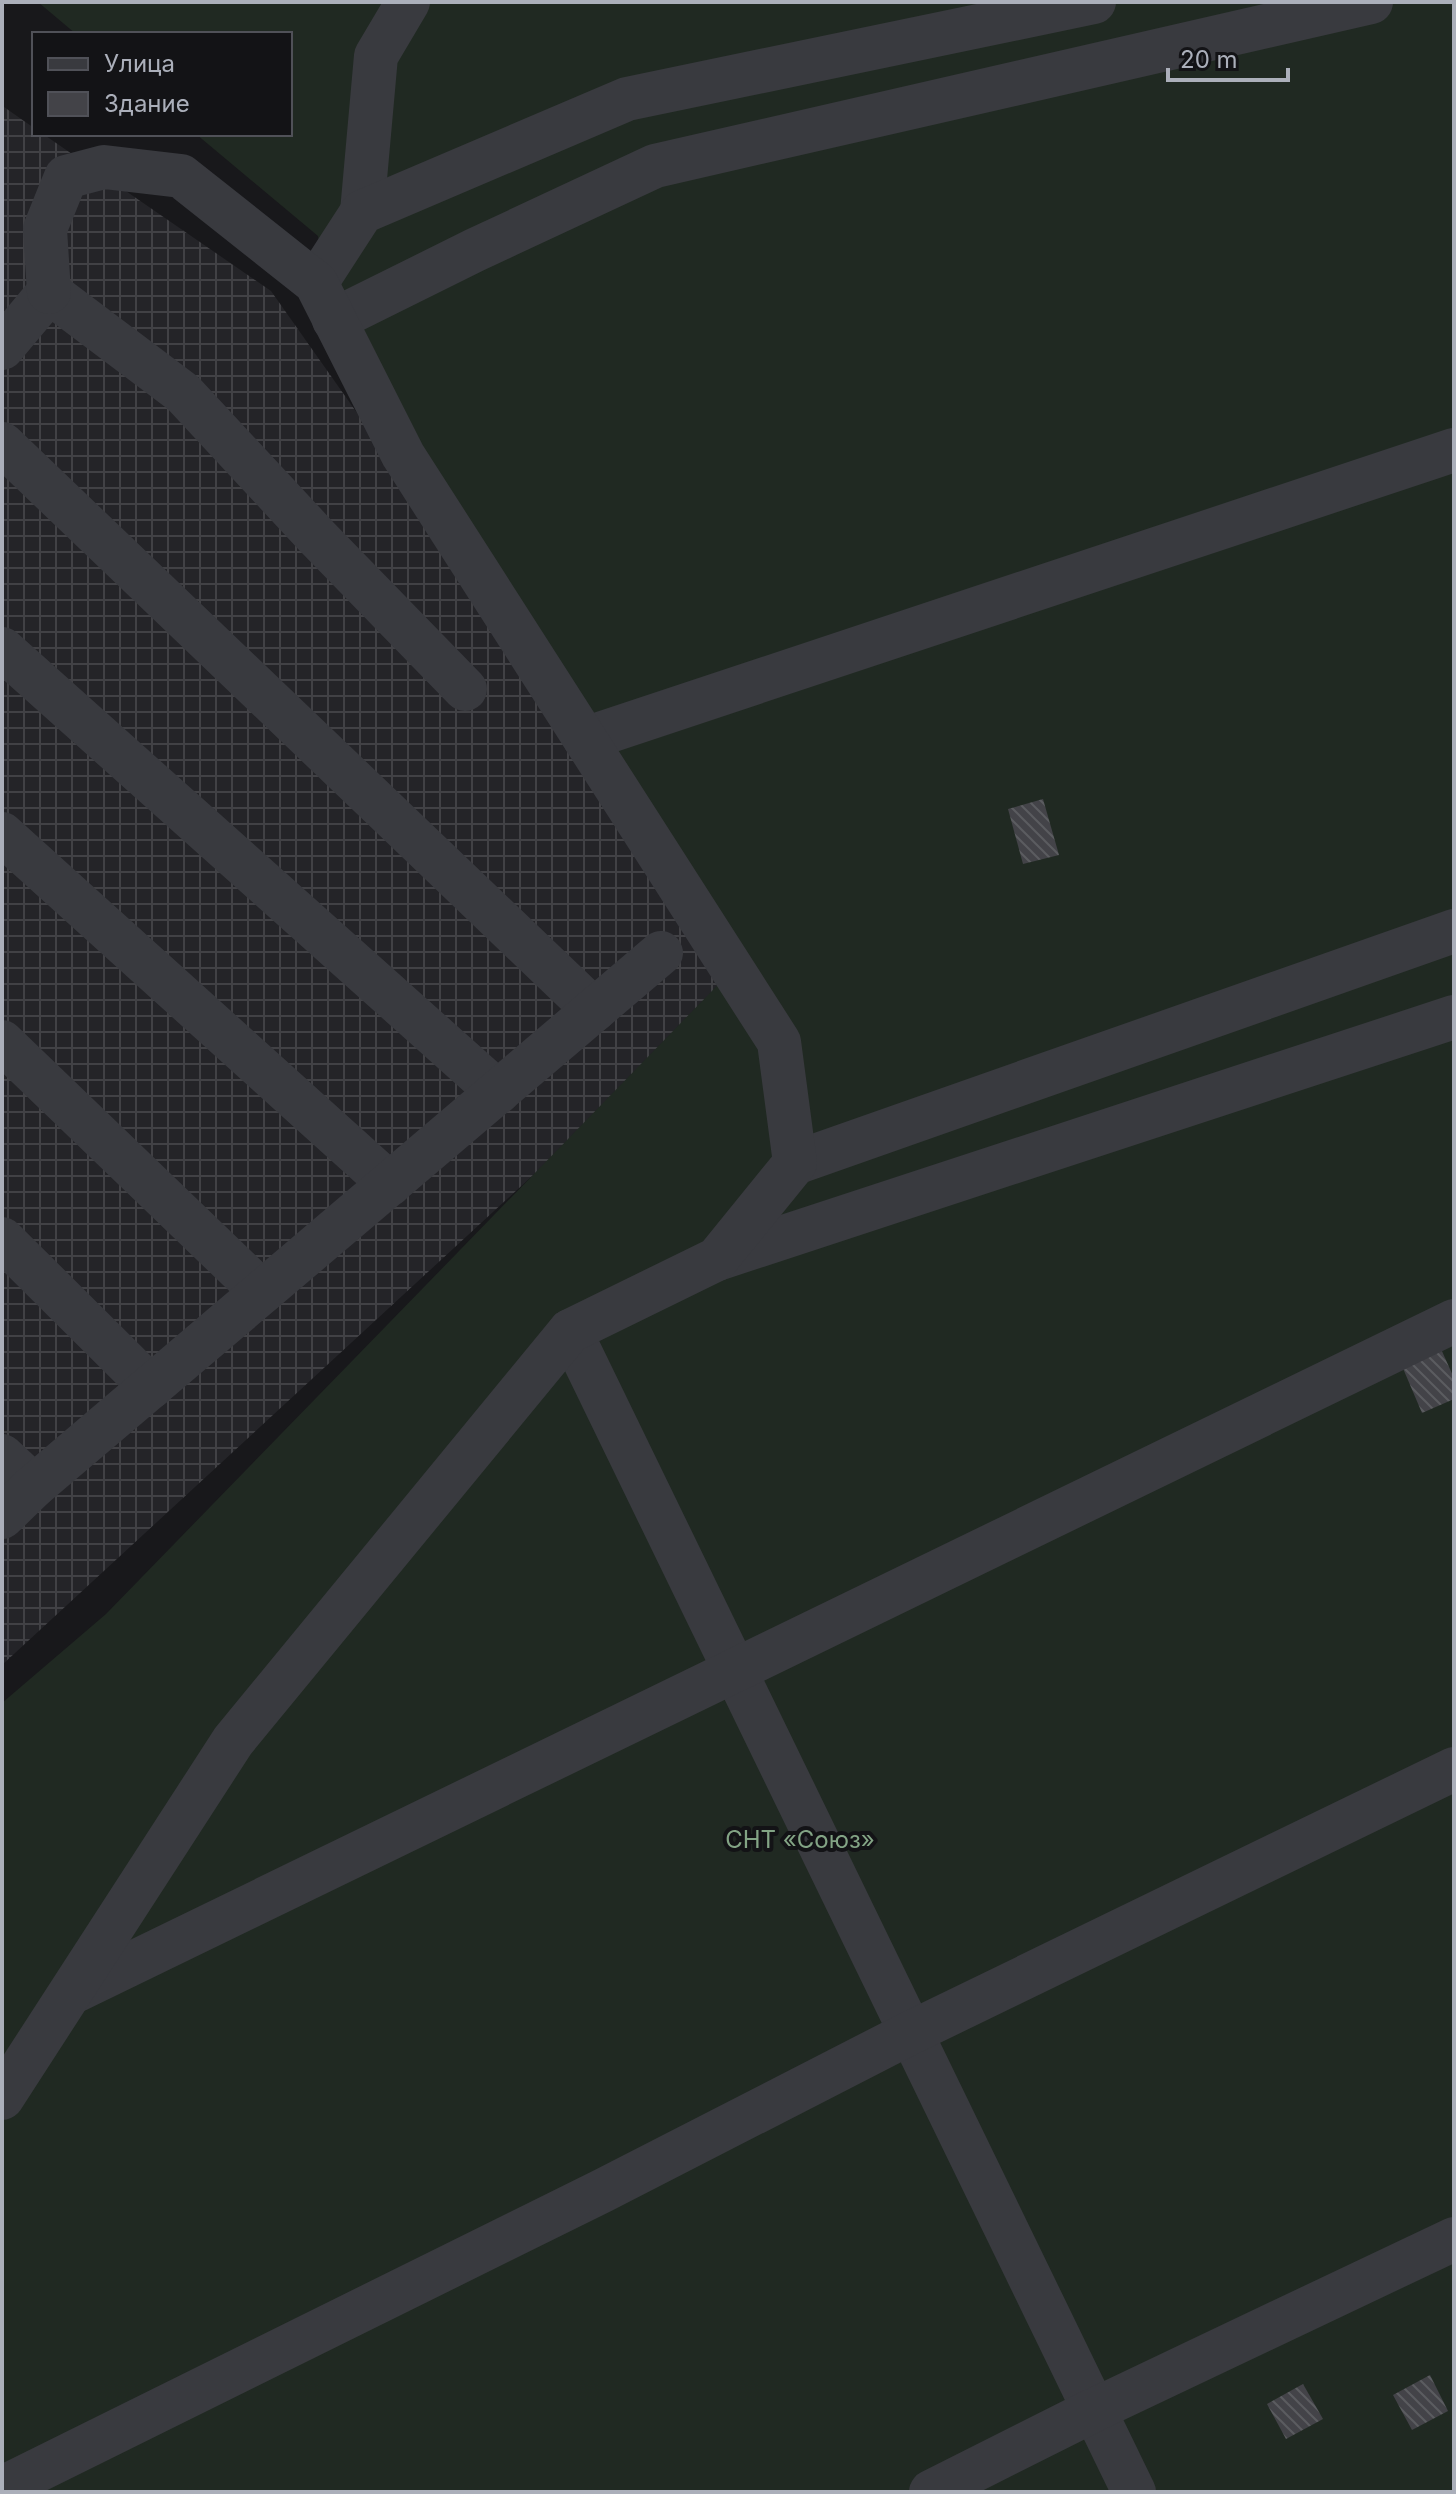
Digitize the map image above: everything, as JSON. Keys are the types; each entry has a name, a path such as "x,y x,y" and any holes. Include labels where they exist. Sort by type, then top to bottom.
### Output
{"lane":[{"path":"325,302 362,212 376,56 408,2"},
{"path":"362,212 627,99 1094,2"},
{"path":"325,302 475,250 655,166 1371,2"},
{"path":"2,348 49,292 45,229 66,177 104,167 181,176 325,302 403,455 779,1042 795,1163"},
{"path":"49,292 183,393 465,689"},
{"path":"2,444 594,1010"},
{"path":"585,739 1454,450"},
{"path":"2,649 498,1092"},
{"path":"2,834 390,1184"},
{"path":"717,1259 795,1163 1454,931"},
{"path":"2,1517 34,1486 661,953"},
{"path":"2,2098 233,1741 570,1331 717,1259 1454,1017"},
{"path":"2,1042 262,1292"},
{"path":"2,1239 151,1387"},
{"path":"71,1993 1454,1321"},
{"path":"570,1331 1134,2492"},
{"path":"2,1456 34,1486"},
{"path":"2,2488 602,2191 910,2033 1454,1769"},
{"path":"931,2492 1094,2410 1454,2239"}],"shaded area":[{"path":"4,107 32,127 32,136 46,136 271,291 728,939 726,997 2,1665"}],"green space":[{"name":"СНТ «Союз»","path":"38,2 1454,2 1454,2492 2,2492 2,1703 106,1614 745,957 332,341 318,236 198,136 292,136 292,32 74,32"}],"building":[{"path":"1043,799 1059,855 1023,864 1008,809"},
{"path":"1441,1349 1454,1378 1454,1399 1422,1413 1402,1366"},
{"path":"1430,2375 1448,2411 1412,2430 1393,2395"},
{"path":"1303,2384 1323,2419 1286,2439 1267,2404"}]}
